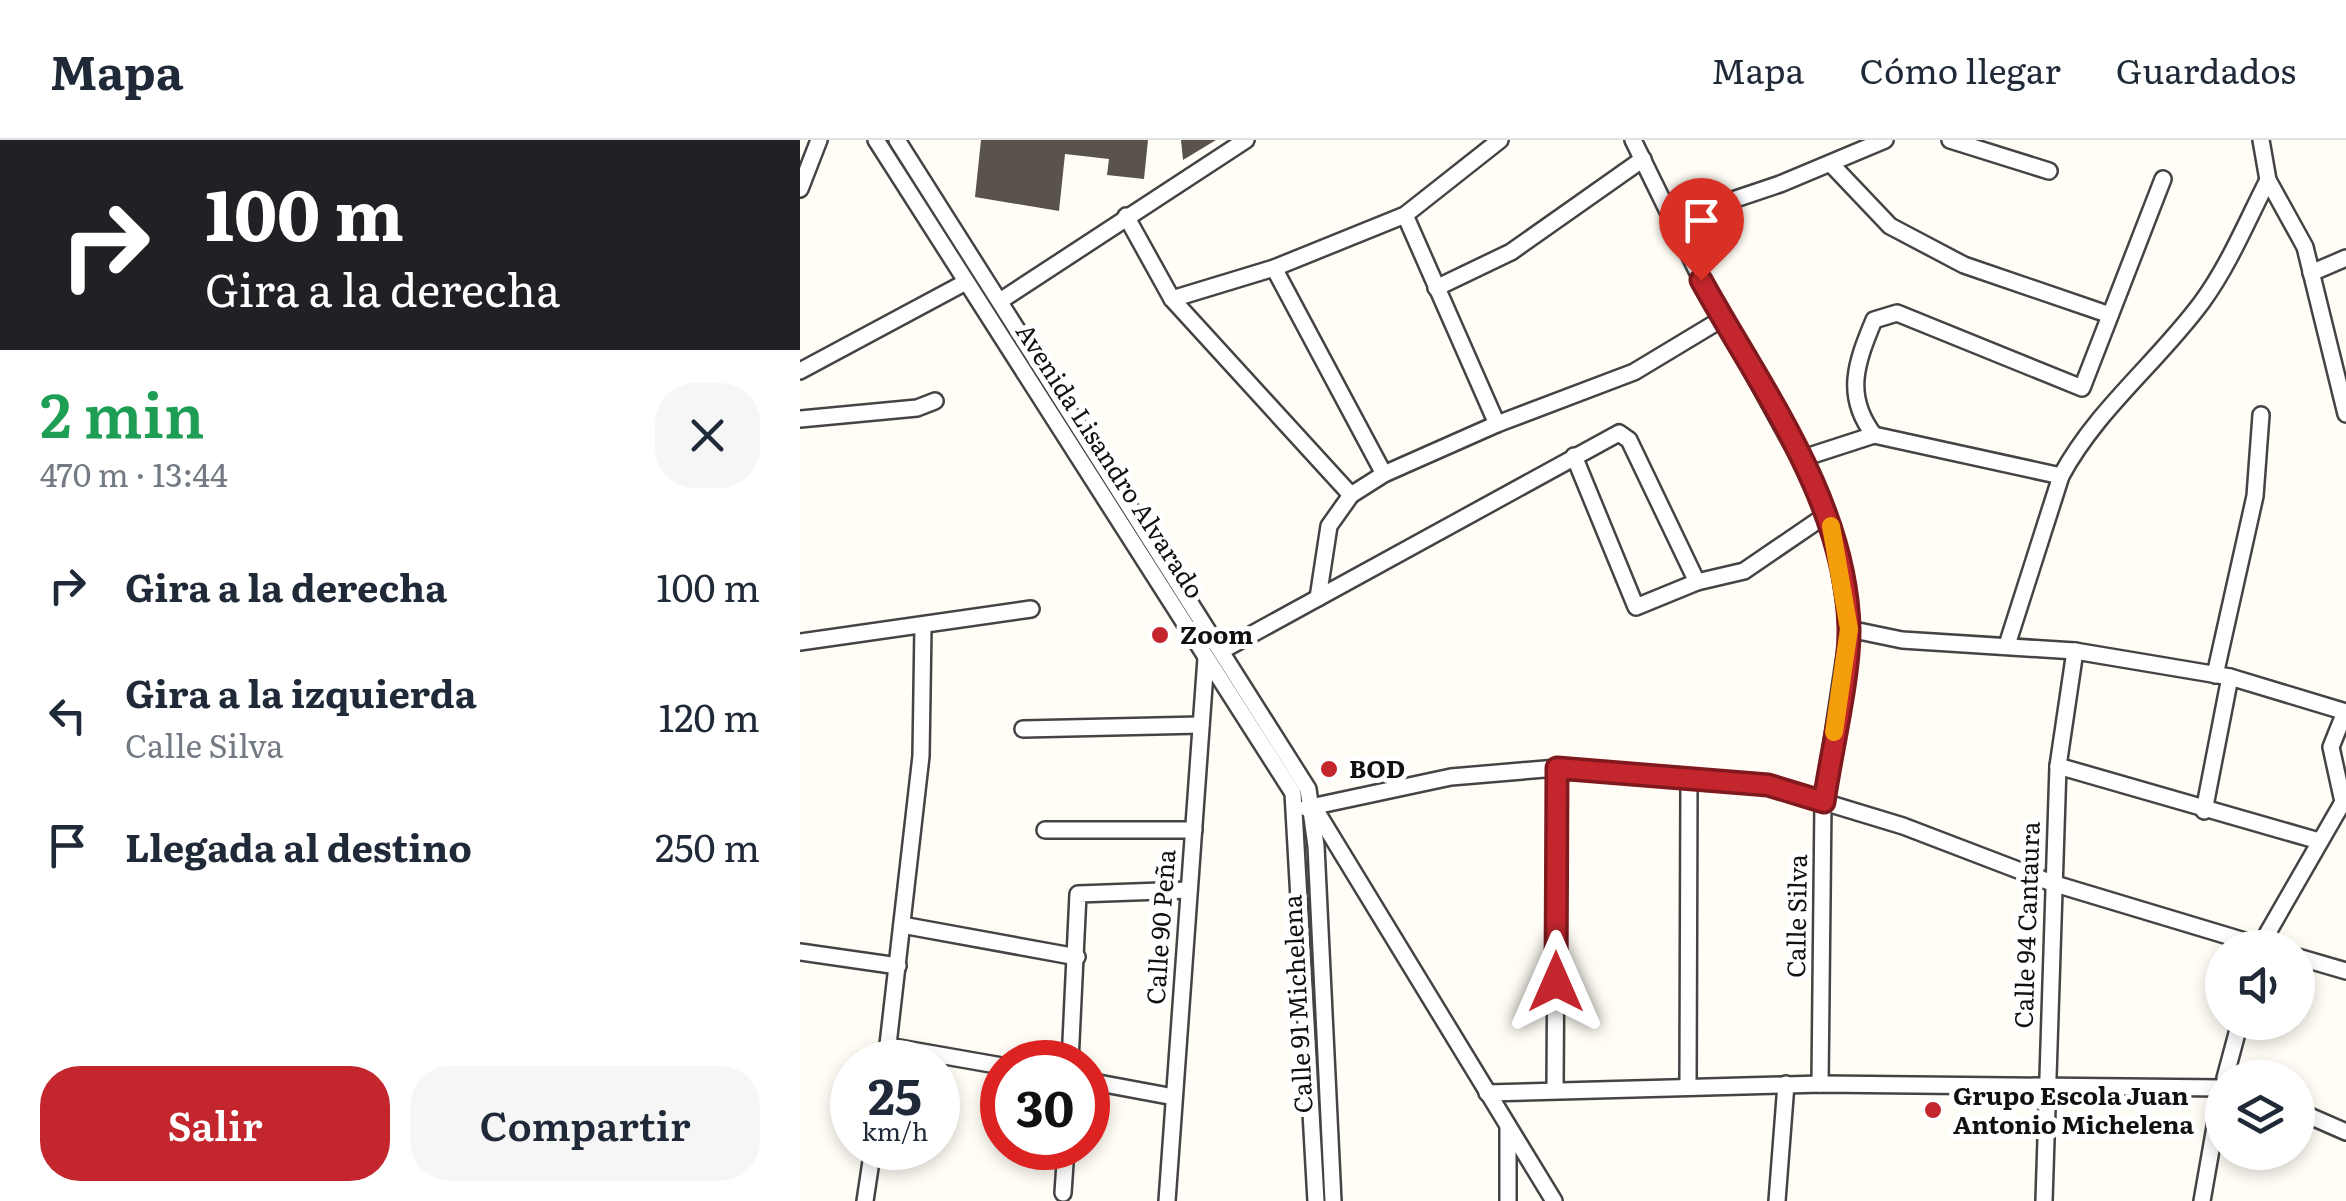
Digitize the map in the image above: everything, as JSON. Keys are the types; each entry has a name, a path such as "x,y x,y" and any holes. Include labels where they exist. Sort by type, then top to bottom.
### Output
{"street":[{"path":"800,189 820,140"},
{"name":"Avenida Lisandro Alvarado","path":"876,140 1305,808"},
{"name":"Avenida Lisandro Alvarado","path":"898,140 1300,771 1305,808"},
{"path":"1000,301 1246,140"},
{"path":"1172,299 1274,268 1405,215 1500,140"},
{"name":"Calle Silva","path":"1634,140 1722,319 1800,459 1834,534 1849,629 1824,802 1820,1084"},
{"path":"1673,220 1832,164 1885,140"},
{"path":"1950,140 2049,172"},
{"path":"2261,140 2268,180 2305,246 2346,414"},
{"path":"1436,288 1512,252 1643,158"},
{"path":"1832,164 1890,226 1964,264 2110,315"},
{"path":"2082,388 2163,179"},
{"path":"2007,645 2061,476 2108,406 2202,302 2268,180"},
{"path":"1405,215 1497,424"},
{"path":"1126,216 1172,299 1351,495"},
{"path":"2312,274 2346,258"},
{"path":"1274,268 1384,474"},
{"path":"800,372 966,282"},
{"path":"1874,435 1856,407 1858,360 1874,320 1886,313 1898,313 2082,388 2108,406"},
{"path":"1318,598 1329,526 1351,495 1384,474 1497,424 1634,372 1722,319"},
{"path":"800,419 917,408 935,401"},
{"path":"2204,811 2222,676 2254,496 2261,415"},
{"path":"1222,650 1619,433 1629,440 1698,582"},
{"path":"1800,459 1874,435 2061,476"},
{"path":"1574,456 1631,603 1642,607 1698,582 1744,572 1826,516"},
{"path":"800,642 1032,609"},
{"path":"889,1040 921,756 923,626"},
{"path":"1849,629 1902,640 2075,651 2222,676 2345,712 2331,746 2343,802 2271,930"},
{"name":"Calle 94 Cantaura","path":"2044,1201 2058,766 2075,651"},
{"name":"Calle 90 Peña","path":"1167,1201 1206,658"},
{"path":"1023,729 1201,725"},
{"path":"2058,766 2319,841"},
{"path":"1555,1088 1557,768"},
{"path":"1554,1201 1305,808 1451,778 1557,768 1768,785 1903,826 2052,883 2206,930"},
{"path":"1688,1085 1689,780"},
{"name":"Calle 91 Michelena","path":"1305,808 1316,1201"},
{"name":"Calle 91 Michelena","path":"1305,808 1333,1201"},
{"path":"1045,830 1194,830"},
{"path":"1071,1040 1078,894 1189,890"},
{"path":"902,925 1077,957"},
{"path":"800,952 898,966"},
{"path":"2315,962 2346,971"},
{"path":"1487,1092 1786,1084 2048,1083 2205,1088"},
{"path":"1777,1201 1786,1084"},
{"path":"1110,1085 1174,1096"},
{"path":"2315,1118 2346,1132"},
{"path":"1508,1128 1508,1201"},
{"path":"865,1201 870,1170"},
{"path":"1063,1194 1065,1170"},
{"path":"2202,1201 2207,1170"}],"building":[{"path":"981,140 1148,140 1144,179 1107,175 1109,159 1065,154 1059,211 975,197"},
{"path":"1181,140 1216,140 1183,160"}],"slow traffic":[{"path":"1831,526 1849,629 1834,732"}],"place":[{"name":"Zoom","path":"1160,635"},
{"name":"BOD","path":"1329,769"},
{"name":"Grupo Escola Juan Antonio Michelena","path":"1933,1110"}],"route":[{"path":"1556,982 1557,768 1768,785 1824,802 1849,629 1834,534 1800,459 1701,280"}]}
